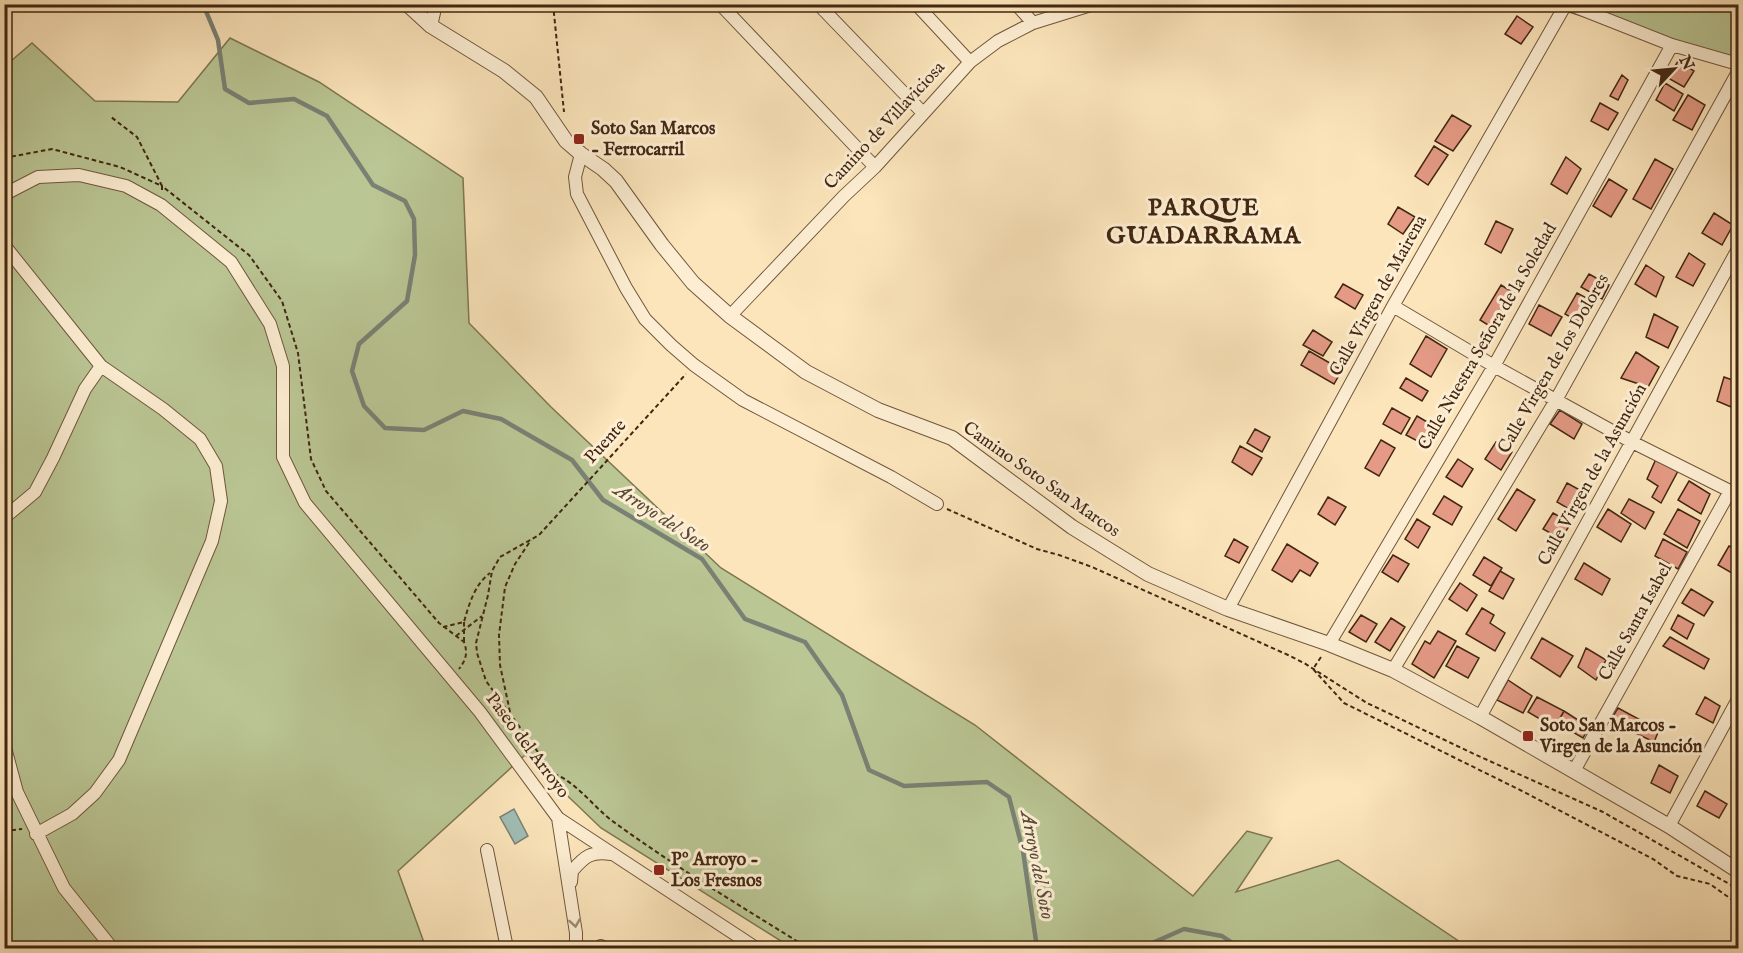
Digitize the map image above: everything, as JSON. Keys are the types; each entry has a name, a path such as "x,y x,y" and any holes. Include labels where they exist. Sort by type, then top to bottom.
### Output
{"street":[{"name":"Camino Soto San Marcos","path":"407,4 431,26 504,71 536,97 572,147 616,181 662,245 693,283 730,316 806,372 878,410 952,438 1072,527 1148,574 1228,609 1329,644 1393,670 1480,717 1669,826 1738,871"},
{"path":"431,26 436,4"},
{"path":"720,4 875,166"},
{"path":"818,4 923,113"},
{"path":"916,4 970,62"},
{"path":"1016,4 1033,23"},
{"name":"Camino de Villaviciosa","path":"730,316 875,166 970,62 998,41 1033,23 1094,4"},
{"path":"1567,4 1672,45 1738,64"},
{"name":"Calle Virgen de Mairena","path":"1228,609 1393,306 1567,4"},
{"name":"Calle Nuestra Señora de la Soledad","path":"1329,644 1494,366 1672,45"},
{"name":"Calle Virgen de los Dolores","path":"1393,670 1556,400 1738,72"},
{"path":"581,154 575,177 577,194 637,306 645,319 666,340 694,365 742,400 891,477 937,504"},
{"name":"Paseo del Arroyo","path":"4,198 9,192 38,177 79,175 126,186 160,205 231,262 270,324 283,366 283,457 305,503 480,712 558,818 756,948"},
{"path":"4,245 100,366 163,409 200,439 216,466 221,501 212,541 119,760 95,794 72,814 34,829"},
{"name":"Calle Virgen de la Asunción","path":"1480,717 1738,249"},
{"path":"1393,306 1494,366 1632,442 1735,493"},
{"path":"4,518 35,492 85,389 100,366"},
{"name":"Calle Santa Isabel","path":"1574,771 1735,493"},
{"path":"1669,826 1738,699"},
{"path":"4,744 17,792 64,888 112,948"},
{"path":"558,818 576,933 576,948"},
{"path":"487,850 507,948"},
{"path":"571,898 572,871 585,857 598,852 612,854"}],"path":[{"path":"553,4 565,118"},
{"path":"111,117 137,137 162,186 160,205"},
{"path":"4,158 52,149 120,167 162,186 249,255 282,301 298,353 311,459 326,491 443,627 464,642"},
{"name":"Puente","path":"533,538 539,535 692,368"},
{"path":"937,504 1037,549 1092,567 1288,655 1367,703 1603,812 1738,889"},
{"path":"533,538 500,557 492,571 476,643 486,681 557,779 555,797"},
{"path":"511,714 500,664 499,635 505,587 515,564 533,538"},
{"path":"451,679 464,663 466,656 464,622 470,600 483,578 492,571"},
{"path":"456,636 482,616"},
{"path":"443,627 464,622"},
{"path":"1313,669 1329,644"},
{"path":"1313,669 1344,703 1522,791 1653,860 1677,876 1710,884 1738,904"},
{"path":"554,774 610,818 692,876 808,948"},
{"path":"4,831 34,829"}],"green space":[{"path":"1546,5 1738,5 1738,64"},
{"path":"230,38 319,82 463,178 469,323 551,407 721,568 975,725 1193,896 1247,831 1272,838 1236,892 1338,860 1469,948 792,948 601,828 525,755 398,871 426,948 5,948 4,67 32,43 95,101 178,102"}],"water":[{"path":"514,809 528,836 515,844 500,817"}],"building":[{"path":"1517,16 1533,27 1521,44 1505,34"},
{"path":"1678,61 1694,71 1684,87 1668,78"},
{"path":"1622,75 1628,80 1618,100 1610,96"},
{"path":"1665,83 1683,94 1674,111 1656,100"},
{"path":"1688,95 1705,105 1692,130 1673,120"},
{"path":"1600,103 1618,113 1608,130 1591,121"},
{"path":"1452,115 1471,126 1453,151 1435,141"},
{"path":"1434,146 1448,155 1428,185 1415,176"},
{"path":"1566,157 1581,169 1567,194 1551,184"},
{"path":"1655,159 1673,169 1651,209 1633,199"},
{"path":"1609,179 1627,190 1611,217 1593,206"},
{"path":"1398,207 1415,217 1403,234 1388,224"},
{"path":"1714,213 1733,225 1722,245 1702,233"},
{"path":"1496,221 1513,229 1501,253 1485,244"},
{"path":"1689,253 1705,264 1693,286 1676,277"},
{"path":"1646,265 1664,277 1656,297 1635,284"},
{"path":"1589,274 1609,285 1602,299 1581,287"},
{"path":"1343,284 1363,295 1355,309 1335,297"},
{"path":"1501,285 1517,295 1496,330 1480,320"},
{"path":"1577,293 1592,301 1581,323 1565,314"},
{"path":"1539,305 1562,317 1551,336 1529,324"},
{"path":"1654,314 1678,327 1668,348 1646,337"},
{"path":"1313,330 1332,342 1323,356 1303,345"},
{"path":"1426,336 1447,349 1431,377 1410,364"},
{"path":"1309,351 1342,370 1334,384 1301,365"},
{"path":"1636,352 1659,367 1648,387 1621,378"},
{"path":"1724,377 1738,382 1731,407 1717,401"},
{"path":"1406,378 1428,391 1422,401 1400,388"},
{"path":"1392,408 1410,418 1401,434 1383,424"},
{"path":"1560,410 1582,424 1574,439 1550,424"},
{"path":"1417,416 1434,426 1423,444 1406,435"},
{"path":"1255,429 1270,437 1262,452 1247,443"},
{"path":"1381,440 1395,448 1379,476 1365,468"},
{"path":"1496,442 1512,452 1501,470 1485,459"},
{"path":"1240,446 1262,458 1252,475 1232,462"},
{"path":"1458,459 1473,469 1462,487 1446,477"},
{"path":"1656,459 1678,471 1661,503 1652,497 1658,486 1647,479"},
{"path":"1689,481 1710,494 1701,514 1678,500"},
{"path":"1567,483 1587,494 1576,513 1557,502"},
{"path":"1517,489 1535,500 1516,531 1498,519"},
{"path":"1444,496 1462,507 1452,525 1433,514"},
{"path":"1328,497 1346,507 1335,525 1318,514"},
{"path":"1629,499 1654,512 1645,529 1621,513"},
{"path":"1608,509 1631,524 1621,542 1597,527"},
{"path":"1678,509 1700,521 1687,548 1664,534"},
{"path":"1553,513 1571,523 1561,539 1543,529"},
{"path":"1417,519 1430,527 1418,548 1405,539"},
{"path":"1234,539 1248,547 1239,563 1225,556"},
{"path":"1663,539 1687,552 1678,569 1655,556"},
{"path":"1287,544 1318,563 1310,576 1300,570 1292,582 1272,570"},
{"path":"1729,546 1738,550 1737,576 1718,565"},
{"path":"1393,555 1409,564 1398,582 1382,572"},
{"path":"1484,557 1502,568 1491,586 1473,575"},
{"path":"1584,563 1610,579 1602,595 1575,579"},
{"path":"1500,571 1514,579 1503,599 1489,591"},
{"path":"1460,583 1477,595 1467,611 1449,599"},
{"path":"1691,589 1713,602 1704,616 1682,603"},
{"path":"1482,608 1494,615 1490,623 1505,633 1495,651 1466,634"},
{"path":"1361,615 1377,624 1366,642 1349,632"},
{"path":"1678,615 1694,624 1687,639 1671,629"},
{"path":"1391,618 1405,627 1390,651 1375,642"},
{"path":"1438,631 1456,641 1434,678 1412,664 1425,641 1430,644"},
{"path":"1670,637 1709,659 1704,669 1663,646"},
{"path":"1542,638 1573,656 1560,677 1531,658"},
{"path":"1457,646 1479,658 1468,678 1446,666"},
{"path":"1586,648 1606,660 1596,680 1578,667"},
{"path":"1508,680 1532,696 1523,713 1497,700"},
{"path":"1537,697 1564,711 1555,728 1528,712"},
{"path":"1705,697 1720,706 1713,723 1696,714"},
{"path":"1618,708 1659,730 1654,742 1610,721"},
{"path":"1564,711 1589,727 1583,738 1557,723"},
{"path":"1659,765 1678,776 1670,793 1651,783"},
{"path":"1705,791 1727,804 1719,818 1697,806"}],"waterway":[{"name":"Arroyo del Soto","path":"203,4 218,40 225,89 249,103 294,99 327,116 373,185 405,201 414,219 415,255 407,301 359,344 352,371 364,406 385,428 424,430 463,411 501,419 572,460 603,500 702,559 745,619 805,642 842,695 869,770 904,786 987,782 1009,797 1023,851 1037,948"},
{"name":"Arroyo del Soto","path":"1141,948 1184,929 1222,936 1240,948"}],"place":[{"name":"Soto San Marcos - Ferrocarril","path":"579,139"},
{"name":"Soto San Marcos - Virgen de la Asunción","path":"1528,736"},
{"name":"Pº Arroyo - Los Fresnos","path":"659,870"}],"district":[{"name":"PARQUE GUADARRAMA","path":"1204,222"}]}
